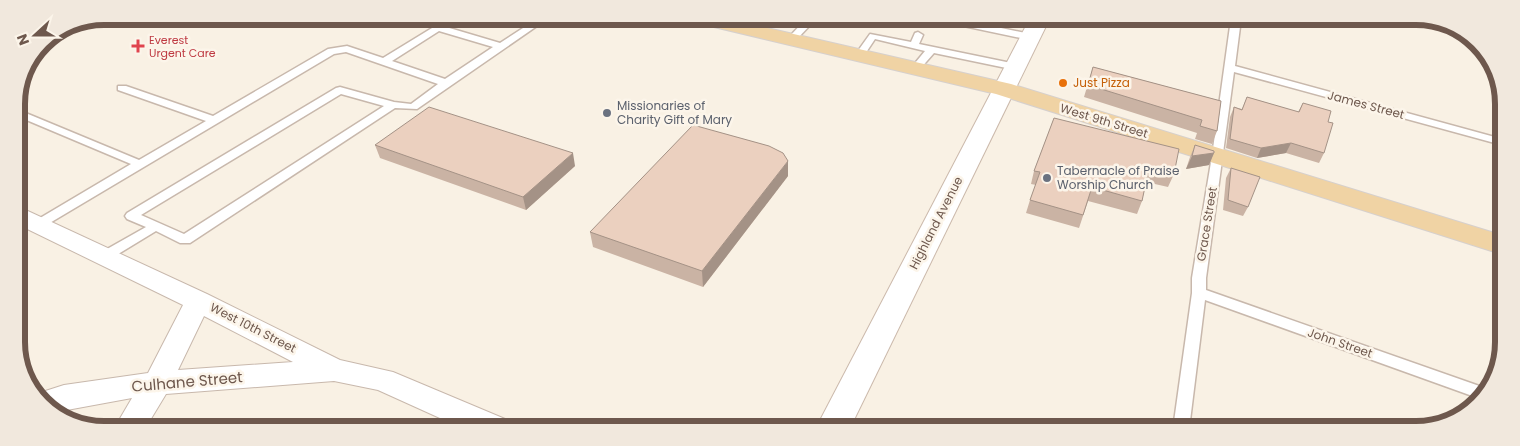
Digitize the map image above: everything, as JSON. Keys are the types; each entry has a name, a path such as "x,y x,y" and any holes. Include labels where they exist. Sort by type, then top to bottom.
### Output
{"main road":[{"name":"West 9th Street","path":"753,25 792,39 1004,89 1495,242"},
{"name":"Highland Avenue","path":"837,421 1036,25"}],"street":[{"name":"West 10th Street","path":"28,219 198,301 334,370 383,380 459,421"},
{"path":"134,421 157,383 198,301"},
{"name":"Culhane Street","path":"51,401 64,397 157,383 334,370"}],"lane":[{"path":"384,62 443,25"},
{"path":"393,105 185,240 132,216 340,90 393,105 413,107 534,25"},
{"path":"792,39 805,25"},
{"path":"972,25 1030,38"},
{"name":"Grace Street","path":"1182,421 1199,293 1199,278 1235,25"},
{"path":"438,28 502,47"},
{"path":"914,46 918,35"},
{"path":"860,55 873,36 930,50 1016,67"},
{"path":"28,219 140,164 331,51 347,49 446,83"},
{"path":"916,68 930,50"},
{"name":"James Street","path":"1230,68 1495,140"},
{"path":"122,88 214,120"},
{"path":"25,116 140,164"},
{"path":"105,256 156,226"},
{"name":"John Street","path":"1199,293 1477,391"}],"building":[{"path":"1093,67 1221,101 1217,131 1200,126 1202,120 1088,85"},
{"path":"1247,97 1299,112 1303,103 1331,111 1328,122 1333,123 1324,153 1291,143 1261,148 1230,139 1234,107 1242,110"},
{"path":"429,107 573,153 523,197 375,145"},
{"path":"1054,118 1179,149 1174,174 1149,168 1142,201 1092,187 1083,215 1030,200 1040,172 1034,171"},
{"path":"693,125 769,146 783,153 788,161 702,271 590,232"},
{"path":"1195,145 1214,151 1214,153 1192,156"},
{"path":"1231,168 1260,177 1248,207 1228,200"}],"place":[{"name":"Everest Urgent Care","path":"138,46"},
{"name":"Just Pizza","path":"1063,83"},
{"name":"Missionaries of Charity Gift of Mary","path":"607,113"},
{"name":"Tabernacle of Praise Worship Church","path":"1047,178"}]}
